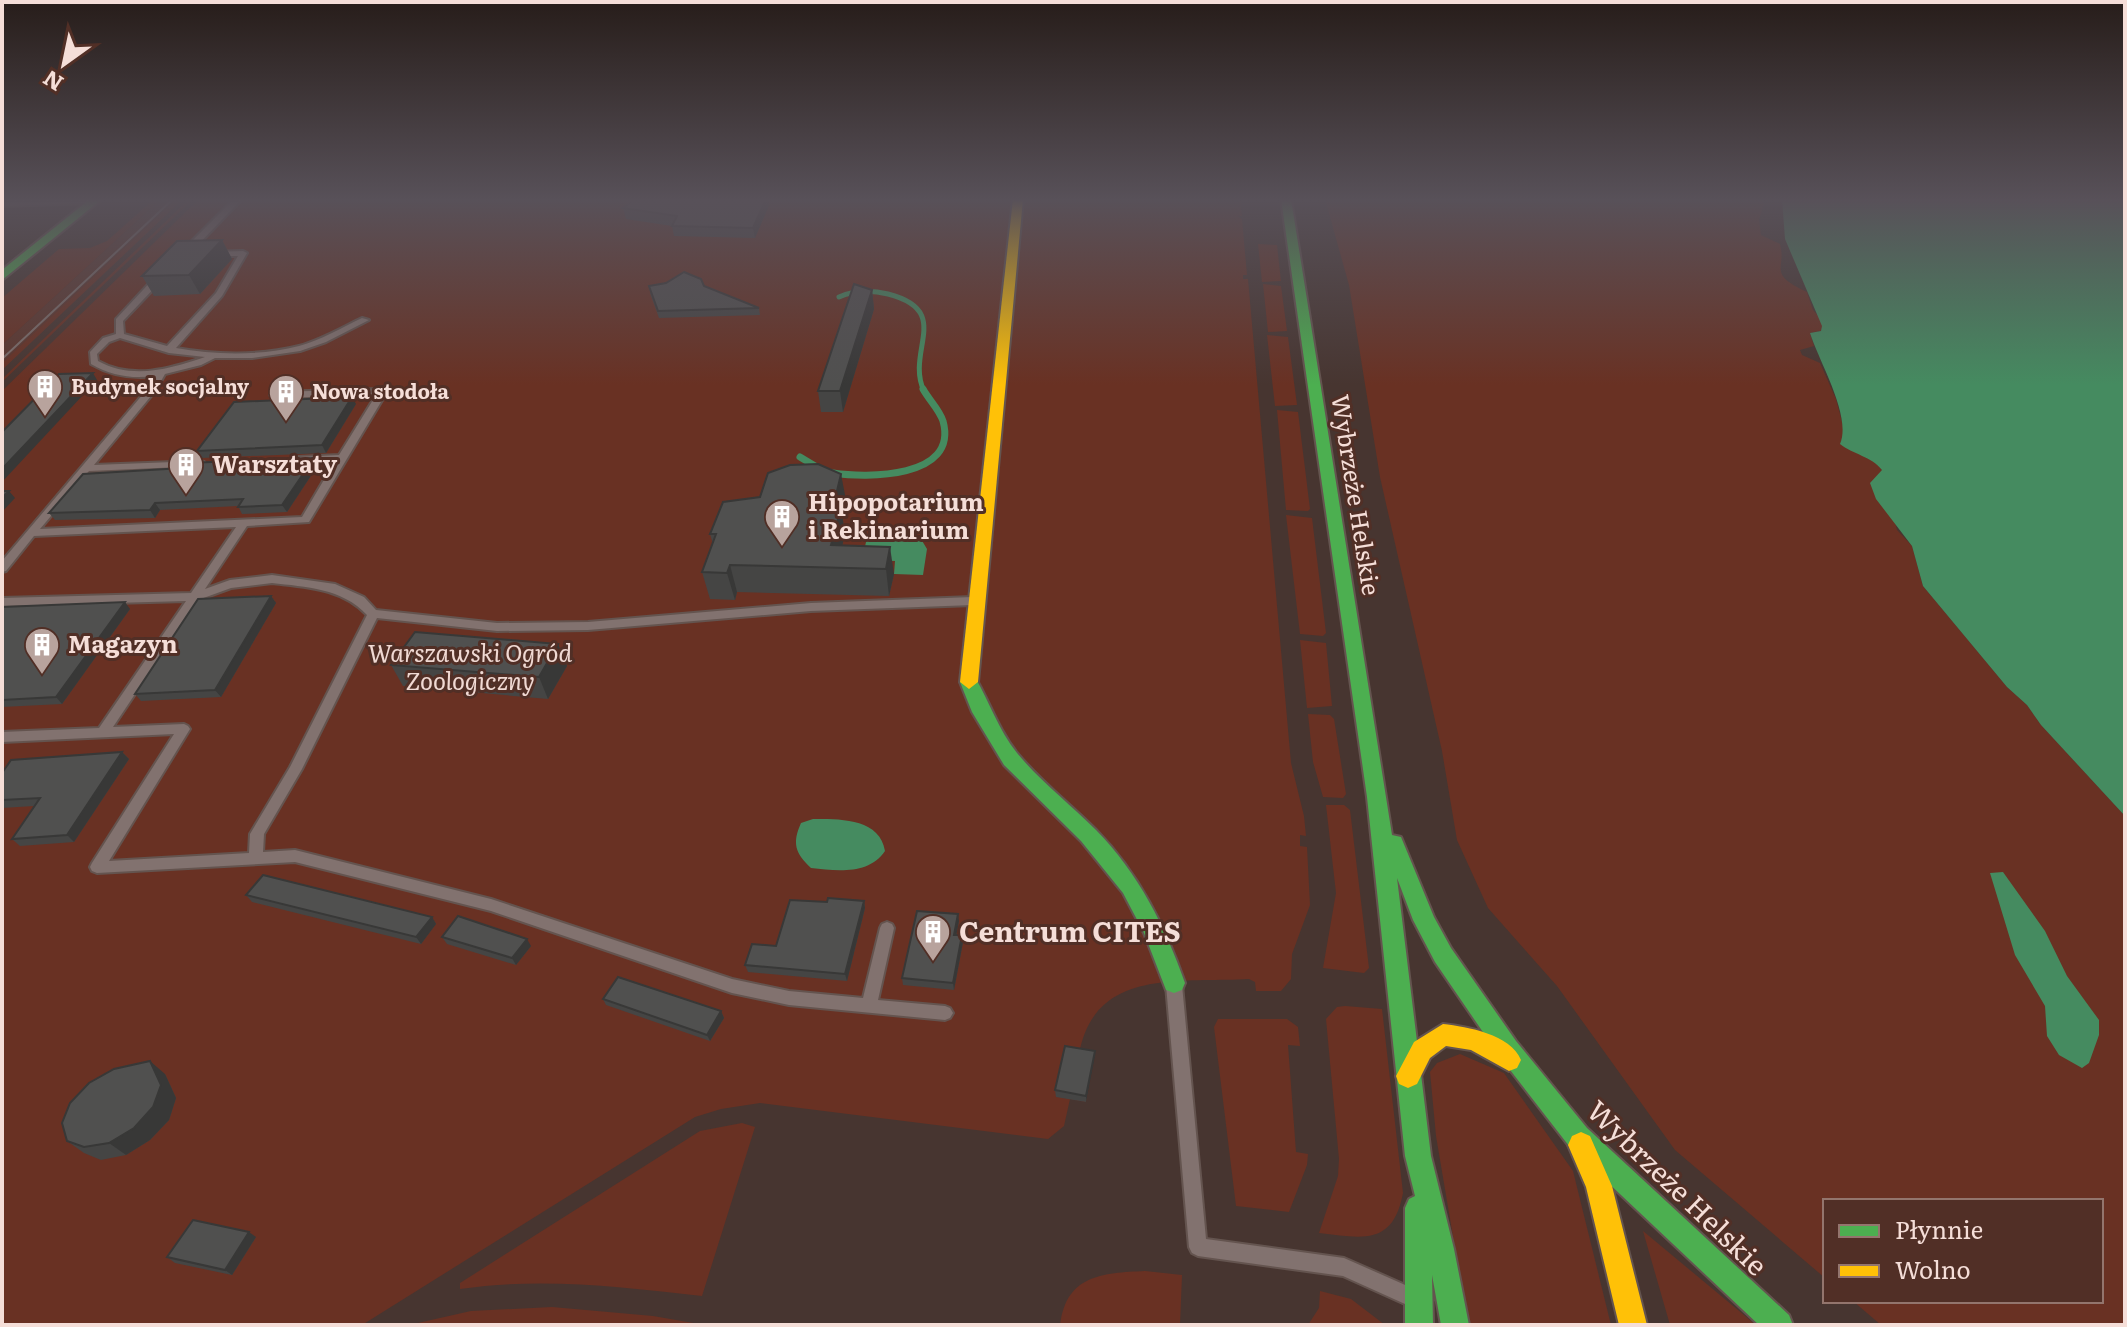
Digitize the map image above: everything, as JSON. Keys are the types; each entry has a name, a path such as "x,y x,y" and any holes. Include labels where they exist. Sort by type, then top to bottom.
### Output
{"main road":[{"path":"2,276 21,261"},
{"path":"1011,261 967,677 981,719 1007,755 1108,857 1132,888 1152,919 1174,983"},
{"name":"Wybrzeże Helskie","path":"1295,261 1377,797 1418,1156 1441,1249 1455,1325"},
{"name":"Wybrzeże Helskie","path":"1377,797 1424,920 1465,990 1526,1071 1578,1137 1779,1325"},
{"path":"1408,1076 1422,1050 1443,1035 1475,1039 1526,1071"},
{"path":"1578,1137 1599,1186 1633,1325"},
{"path":"1418,1156 1419,1325"}],"lane":[{"path":"169,350 219,294 238,261"},
{"path":"120,335 119,321 162,276"},
{"path":"218,355 162,372 114,372 94,362 93,354 97,347 120,335 169,350 218,355 296,349 365,320"},
{"path":"2,568 153,388 162,372"},
{"path":"32,533 305,520 382,392 275,395"},
{"path":"278,461 342,458"},
{"path":"87,468 214,463"},
{"path":"103,732 244,523"},
{"path":"2,602 194,597 230,584 272,579 331,587 360,600 373,614 497,627 573,626 811,607 975,601"},
{"path":"256,856 257,834 295,769 373,614"},
{"path":"2,737 184,729 97,867 295,856 491,905 770,996 945,1013"},
{"path":"869,1006 887,928"},
{"path":"1174,983 1198,1247 1344,1267 1385,1284 1420,1304 1441,1325"}],"shaded area":[{"path":"94,261 110,261 2,363 2,345"},
{"path":"1794,261 2125,261 2125,816 2041,725 2027,705 2007,687 1923,586 1912,546 1876,499 1870,483 1882,470 1840,444 1843,432 1838,404 1810,333 1821,331 1822,326"},
{"path":"899,531 921,539 927,549 923,575 894,574 895,561 862,560 866,542 879,535"},
{"path":"813,819 846,820 867,826 882,840 885,851 878,859 861,868 811,868 798,852 796,842 801,823"},
{"path":"2003,872 2045,931 2067,976 2099,1020 2099,1035 2089,1063 2082,1068 2059,1055 2047,1036 2045,1006 2015,955 1990,873"}],"green space":[{"path":"45,261 94,261 2,345 2,298"},
{"path":"110,261 117,261 2,370 2,363"},
{"path":"125,261 128,261 2,382"},
{"name":"Warszawski Ogród Zoologiczny","path":"135,261 1246,261 1247,275 1243,275 1243,279 1248,279 1291,763 1304,816 1306,836 1300,835 1300,846 1307,847 1310,905 1292,954 1291,979 1281,991 1256,991 1255,982 1249,979 1168,982 1121,994 1102,1007 1088,1026 1079,1054 1095,1057 1086,1102 1070,1099 1064,1126 1048,1139 760,1103 695,1117 362,1325 2,1325 2,391"},
{"path":"1260,261 1279,261 1281,281 1262,282"},
{"path":"1342,261 1781,261 1782,275 1786,280 1807,292 1813,310 1830,329 1810,333 1814,346 1800,350 1802,355 1820,363 1836,399 1845,433 1875,440 1897,530 1912,546 1923,586 2007,687 2027,705 2041,725 2125,816 2125,1325 1881,1325 1855,1303 2103,1303 2103,1199 1823,1199 1823,1276 1675,1150 1557,986 1488,908 1457,840 1442,751 1380,477 1349,285"},
{"path":"1263,284 1281,286 1287,331 1268,332"},
{"path":"1267,335 1288,337 1297,405 1275,406"},
{"path":"1277,410 1298,412 1308,511 1286,510"},
{"path":"1286,515 1312,518 1326,633 1323,636 1300,634"},
{"path":"1300,640 1326,643 1332,706 1307,708"},
{"path":"1308,714 1330,715 1334,719 1346,794 1343,798 1323,797 1313,762"},
{"path":"1326,805 1344,805 1350,810 1369,968 1364,973 1323,968 1336,893"},
{"path":"1337,1007 1382,1009 1403,1193 1392,1222 1374,1235 1362,1237 1319,1233 1338,1176 1339,1159 1326,1019"},
{"path":"1218,1019 1287,1019 1298,1027 1300,1046 1288,1045 1296,1152 1308,1154 1307,1165 1289,1212 1236,1206 1214,1027"},
{"path":"1460,1054 1504,1073 1573,1171 1611,1325 1468,1325 1436,1136 1430,1072 1437,1063"},
{"path":"742,1123 755,1127 702,1296 551,1284 460,1289 460,1283 700,1131"},
{"path":"1643,1231 1756,1325 1670,1325"},
{"path":"1145,1271 1182,1275 1180,1325 1060,1325 1064,1308 1078,1286 1114,1273"},
{"path":"1320,1291 1351,1299 1385,1325 1308,1325 1319,1308"},
{"path":"552,1307 653,1316 705,1325 409,1325 471,1311"}],"building":[{"path":"157,261 202,261 189,275 142,276"},
{"path":"684,272 701,279 704,286 759,308 658,311 649,286 666,283"},
{"path":"854,284 872,290 840,391 818,391"},
{"name":"Budynek socjalny","path":"93,373 2,469 2,432 59,374"},
{"name":"Nowa stodoła","path":"352,397 322,445 197,451 234,402"},
{"name":"Warsztaty","path":"314,458 282,505 238,507 243,499 155,503 150,510 49,513 83,474 183,468 187,463"},
{"path":"818,464 841,474 833,508 841,508 831,545 890,547 886,569 730,565 727,573 702,572 716,534 710,534 723,502 760,497 768,473 790,465"},
{"path":"271,596 215,690 135,694 198,599"},
{"name":"Magazyn","path":"125,602 56,697 2,700 2,607"},
{"path":"415,632 558,644 539,677 391,665"},
{"path":"122,752 67,835 12,839 40,798 2,800 2,773 11,760"},
{"path":"263,875 432,917 416,937 246,895"},
{"path":"828,898 864,901 845,974 745,965 752,944 776,946 790,900 827,902"},
{"name":"Centrum CITES","path":"917,911 958,914 954,935 962,935 953,983 902,978"},
{"path":"458,916 527,939 512,958 442,937"},
{"path":"618,977 721,1011 707,1035 603,999"},
{"path":"1065,1046 1095,1051 1086,1096 1055,1090"},
{"path":"150,1061 161,1085 153,1107 134,1128 109,1143 84,1147 67,1141 62,1123 70,1103 89,1083 114,1069"},
{"path":"193,1220 249,1232 225,1270 167,1257"}],"waterway":[{"path":"839,297 870,291 888,294 908,301 919,311 924,334 920,361 924,390"},
{"path":"833,473 866,475 906,471 924,464 937,454 944,440 943,421 924,390"},
{"path":"800,457 820,469"}],"tram line":[{"path":"2,359 107,261"}],"traffic: fast":[{"path":"2,276 21,261"},
{"path":"1295,261 1377,797 1418,1156 1441,1249 1455,1325"},
{"path":"969,682 995,738 1011,759 1088,835 1130,887 1155,933 1174,983"},
{"path":"1394,843 1424,920 1443,955 1508,1049 1578,1137 1779,1325"},
{"path":"1418,1208 1419,1325"}],"traffic: slow":[{"path":"969,682 1012,261"},
{"path":"1408,1076 1422,1050 1443,1035 1475,1039 1509,1060"},
{"path":"1581,1145 1599,1186 1633,1325"}],"place":[{"name":"Budynek socjalny","path":"45,418"},
{"name":"Nowa stodoła","path":"286,423"},
{"name":"Warsztaty","path":"186,496"},
{"name":"Hipopotarium i Rekinarium","path":"782,548"},
{"name":"Magazyn","path":"42,676"},
{"name":"Centrum CITES","path":"933,963"}]}
